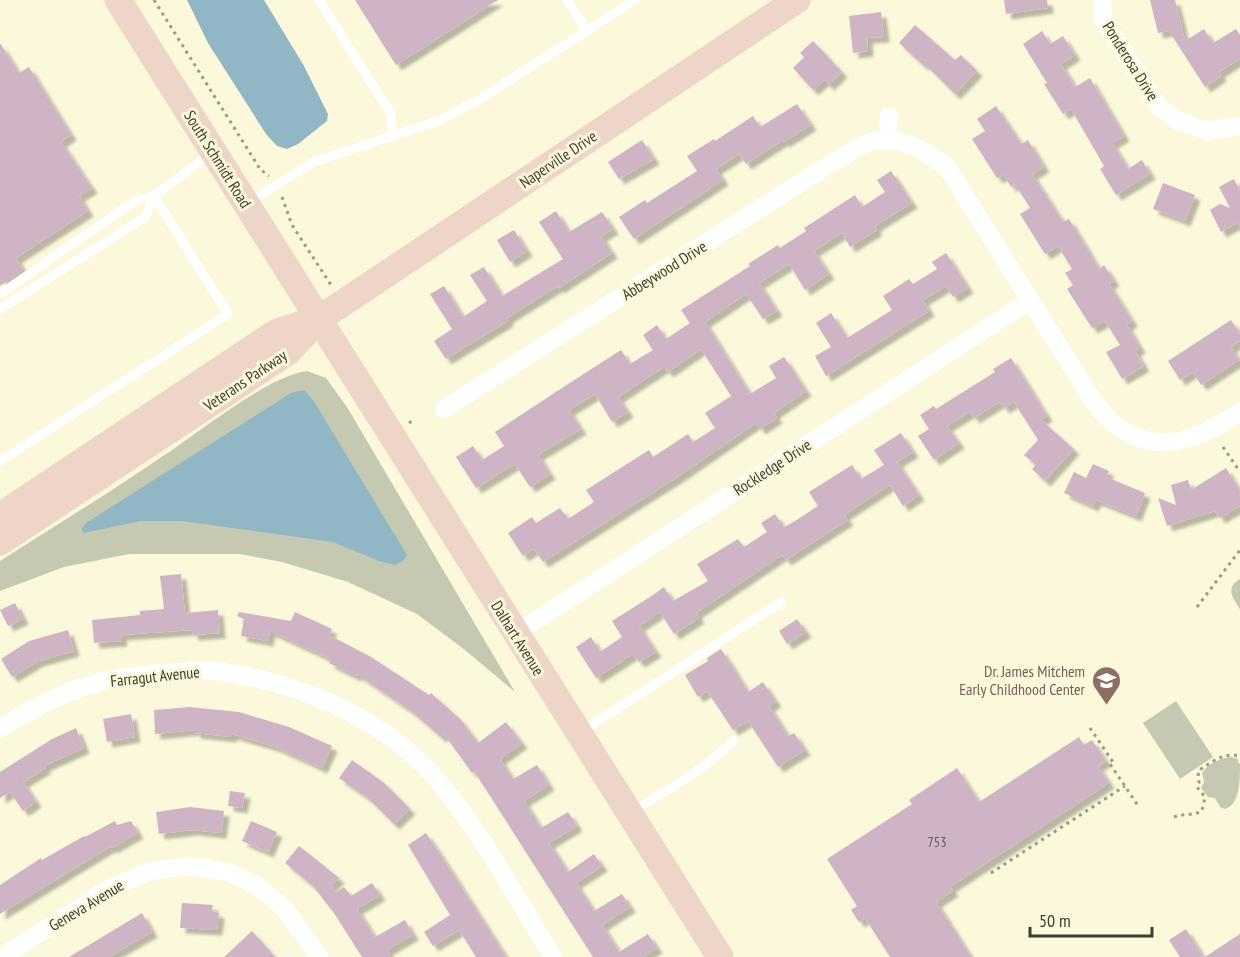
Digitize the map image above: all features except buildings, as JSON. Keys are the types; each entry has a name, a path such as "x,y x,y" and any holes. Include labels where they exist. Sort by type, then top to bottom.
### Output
{"main road":[{"name":"South Schmidt Road","path":"118,0 319,319"},
{"name":"Naperville Drive","path":"319,319 797,0"},
{"name":"Veterans Parkway","path":"0,516 277,332 319,319"},
{"name":"Veterans Parkway","path":"0,542 288,352 319,319"},
{"name":"Dalhart Avenue","path":"319,319 720,957"}],"street":[{"name":"Ponderosa Drive","path":"1102,0 1104,19 1159,107 1177,120 1206,131 1240,126"},
{"path":"888,140 889,116"},
{"name":"Abbeywood Drive","path":"444,409 838,159 869,142 888,140 922,149 947,167 1092,399 1113,423 1144,441 1177,443 1214,429 1240,412"},
{"name":"Rockledge Drive","path":"515,634 1029,301"},
{"name":"Farragut Avenue","path":"0,728 20,716 90,685 144,674 205,670 275,682 338,705 396,741 438,781 481,840 553,957"},
{"name":"Geneva Avenue","path":"2,957 110,888 151,872 191,866 228,872 259,887 285,909 319,957"}],"lane":[{"path":"319,0 391,114 392,135"},
{"path":"567,0 587,31"},
{"path":"246,204 314,162 439,121 480,99 635,0"},
{"path":"14,300 4,292 135,201 154,196 214,152"},
{"path":"0,309 145,217 154,196"},
{"path":"0,461 228,314 154,196"},
{"path":"97,228 107,242"},
{"path":"72,246 81,258"},
{"path":"579,733 781,602"},
{"path":"629,813 705,766 734,740"}],"path":[{"path":"154,0 260,169 269,176 285,202 292,225 343,303"},
{"path":"409,423 415,419"},
{"path":"1223,447 1240,472"},
{"path":"1197,607 1240,550"},
{"path":"1090,728 1113,762 1110,764 1139,807"},
{"path":"1174,817 1181,814 1195,815 1202,811 1205,797 1197,787 1198,771 1222,756 1231,754 1240,756"},
{"path":"991,873 1125,786"}],"green space":[{"path":"307,371 326,378 347,407 515,692 417,614 348,582 282,562 240,554 129,554 64,567 0,591 0,561 181,444 254,393 291,375"},
{"path":"1240,579 1240,609 1231,589"},
{"path":"1176,701 1213,757 1180,779 1143,723"},
{"path":"1231,757 1238,759 1240,764 1239,784 1234,803 1225,809 1220,807 1215,798 1208,797 1201,788 1204,782 1202,773 1215,762"}],"water":[{"path":"187,0 264,0 304,66 328,114 327,121 298,144 287,149 277,146 266,134 208,43"},
{"path":"304,390 313,400 407,555 402,562 394,565 379,561 333,542 182,521 141,521 84,533 81,529 86,523 291,393"}],"place":[{"name":"Dr. James Mitchem Early Childhood Center","path":"1106,706"}]}
